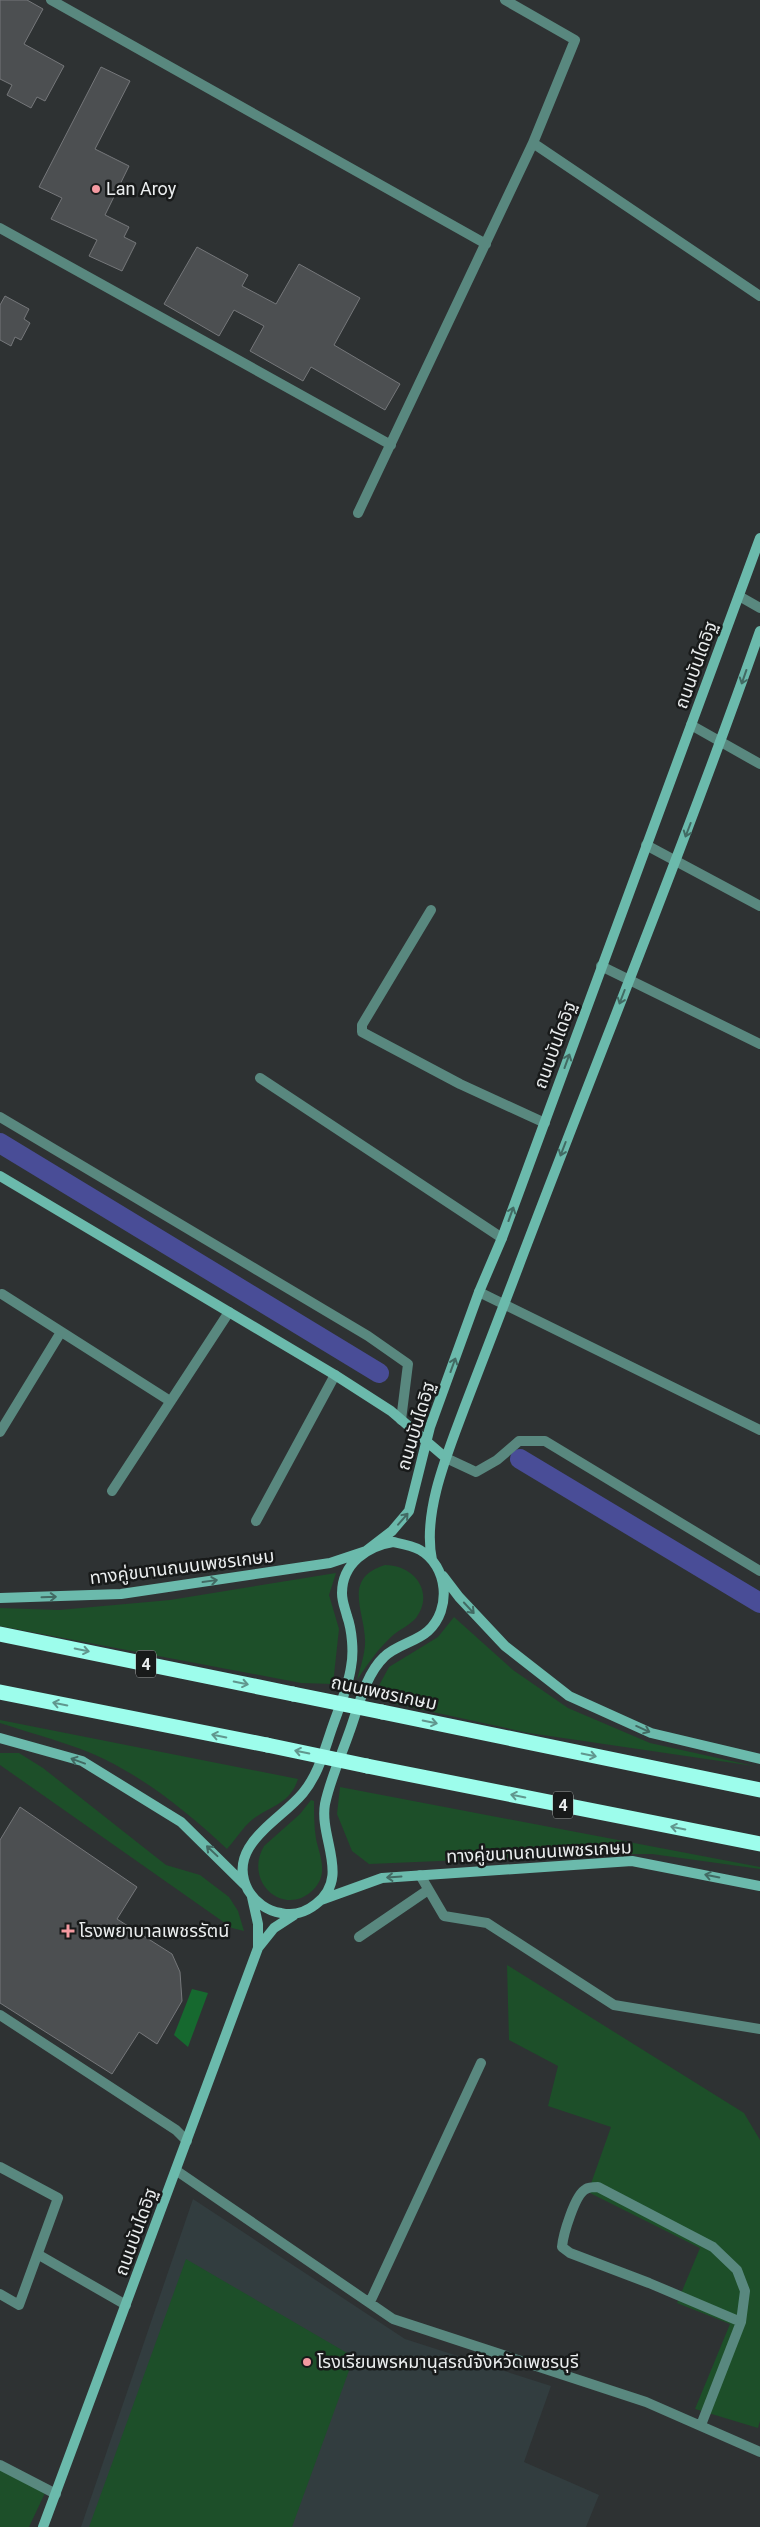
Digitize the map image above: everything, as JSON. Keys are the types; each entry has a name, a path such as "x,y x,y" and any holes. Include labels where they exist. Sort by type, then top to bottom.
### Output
{"highway":[{"name":"ถนนเพชรเกษม","path":"0,1634 760,1790"},
{"name":"4","path":"0,1692 760,1844"}],"main road":[{"name":"ถนนบันไดอิฐ","path":"258,1948 256,1909 248,1890 243,1863 253,1840 286,1813 304,1792 318,1768 351,1667 352,1646 348,1618 344,1606 343,1584 350,1567 366,1551 392,1531 409,1511 426,1442 480,1292 545,1123 601,966 760,538"},
{"path":"760,631 676,861 446,1458 430,1522 428,1542 432,1560 459,1597 505,1646 569,1696 651,1733 760,1759"},
{"path":"0,1176 335,1376 401,1420 446,1458"},
{"name":"ทางคู่ขนานถนนเพชรเกษม","path":"0,1598 121,1594 330,1564 366,1551 379,1544 393,1542 409,1545 421,1550 432,1560"},
{"path":"322,1900 334,1876 334,1863 325,1831 325,1805 333,1776 369,1678 384,1656 420,1637 430,1629 440,1614 444,1598 443,1583 438,1570"},
{"path":"0,1738 82,1761 181,1822 248,1890 258,1903 270,1910 283,1914 298,1913"},
{"name":"ทางคู่ขนานถนนเพชรเกษม","path":"298,1913 311,1908 322,1900 382,1878 632,1861 760,1886"},
{"name":"ถนนบันไดอิฐ","path":"44,2527 258,1948 274,1928 298,1913"}],"street":[{"path":"51,0 486,244"},
{"path":"358,514 533,143 575,40 505,0"},
{"path":"533,143 760,296"},
{"path":"0,228 391,445"},
{"path":"739,596 760,608"},
{"path":"691,725 760,764"},
{"path":"646,845 760,906"},
{"path":"431,910 362,1025 362,1032 460,1084 545,1123"},
{"path":"601,966 760,1044"},
{"path":"260,1078 502,1238"},
{"path":"0,1117 368,1336 408,1364 401,1420"},
{"path":"480,1292 760,1430"},
{"path":"2,1294 170,1401"},
{"path":"112,1491 229,1312"},
{"path":"0,1432 61,1332"},
{"path":"256,1521 335,1376"},
{"path":"446,1458 476,1472 497,1460 519,1441 545,1441 760,1571"},
{"path":"420,1875 444,1916 487,1923 614,2005 760,2028"},
{"path":"359,1937 428,1890"},
{"path":"0,2015 176,2130 187,2141"},
{"path":"370,2302 481,2063"},
{"path":"0,2167 58,2198 19,2306 0,2294"},
{"path":"176,2170 393,2319 646,2402 760,2452"},
{"path":"701,2425 740,2322 745,2291 737,2270 713,2247 598,2187 586,2189 580,2195 563,2236 562,2246 570,2253 649,2283 740,2322"},
{"path":"39,2255 126,2305"},
{"path":"0,2466 56,2494"}],"shaded area":[{"name":"โรงเรียนพรหมานุสรณ์จังหวัดเพชรบุรี","path":"193,2199 405,2339 551,2386 524,2462 599,2495 586,2527 81,2527"}],"green space":[{"path":"385,1565 395,1566 413,1575 422,1590 421,1608 413,1621 381,1647 357,1680 365,1645 359,1588 363,1579 371,1571"},
{"path":"336,1573 329,1595 339,1629 333,1684 301,1683 0,1626 0,1608 59,1610 170,1600"},
{"path":"454,1617 513,1670 568,1708 650,1743 754,1766 529,1733 391,1703 375,1693 389,1667 438,1637"},
{"path":"0,1720 298,1779 295,1787 285,1799 253,1819 227,1849 169,1800 121,1768 79,1749 0,1723"},
{"path":"0,1753 19,1753 43,1768 166,1865 200,1875 229,1897 238,1911 244,1931 232,1928 0,1765"},
{"path":"340,1787 760,1867 760,1869 652,1854 600,1854 369,1864 352,1851 337,1814"},
{"path":"311,1800 314,1801 315,1834 322,1865 321,1878 313,1890 302,1898 290,1900 279,1898 270,1892 263,1883 259,1872 259,1859 264,1846 300,1814"},
{"path":"507,1965 744,2113 760,2140 760,2421 758,2428 695,2409 730,2324 677,2303 700,2248 588,2192 611,2127 548,2106 558,2066 509,2040"},
{"path":"192,1989 208,1993 188,2047 174,2035"},
{"path":"186,2259 354,2357 292,2527 89,2527"},
{"path":"0,2469 45,2493 29,2527 0,2527"}],"building":[{"path":"0,0 27,0 43,9 24,44 64,66 45,101 37,97 31,108 7,95 12,85 0,79"},
{"path":"101,67 130,81 95,149 129,166 105,215 129,227 124,237 136,243 122,271 89,256 97,240 51,219 62,198 39,187"},
{"path":"197,247 248,275 242,286 276,304 299,264 360,298 334,345 400,384 385,410 311,367 303,381 250,351 264,326 234,310 219,336 164,304"},
{"path":"5,296 29,309 24,319 30,323 21,340 15,337 11,346 0,340 0,305"},
{"name":"โรงพยาบาลเพชรรัตน์","path":"20,1807 137,1887 117,1919 172,1954 180,1972 182,2001 157,2044 139,2032 112,2074 0,2003 0,1840"}],"waterway":[{"path":"0,1143 379,1373"},
{"path":"520,1459 760,1603"}],"place":[{"name":"Lan Aroy","path":"96,189"},
{"name":"โรงพยาบาลเพชรรัตน์","path":"68,1931"},
{"name":"โรงเรียนพรหมานุสรณ์จังหวัดเพชรบุรี","path":"307,2362"}]}
